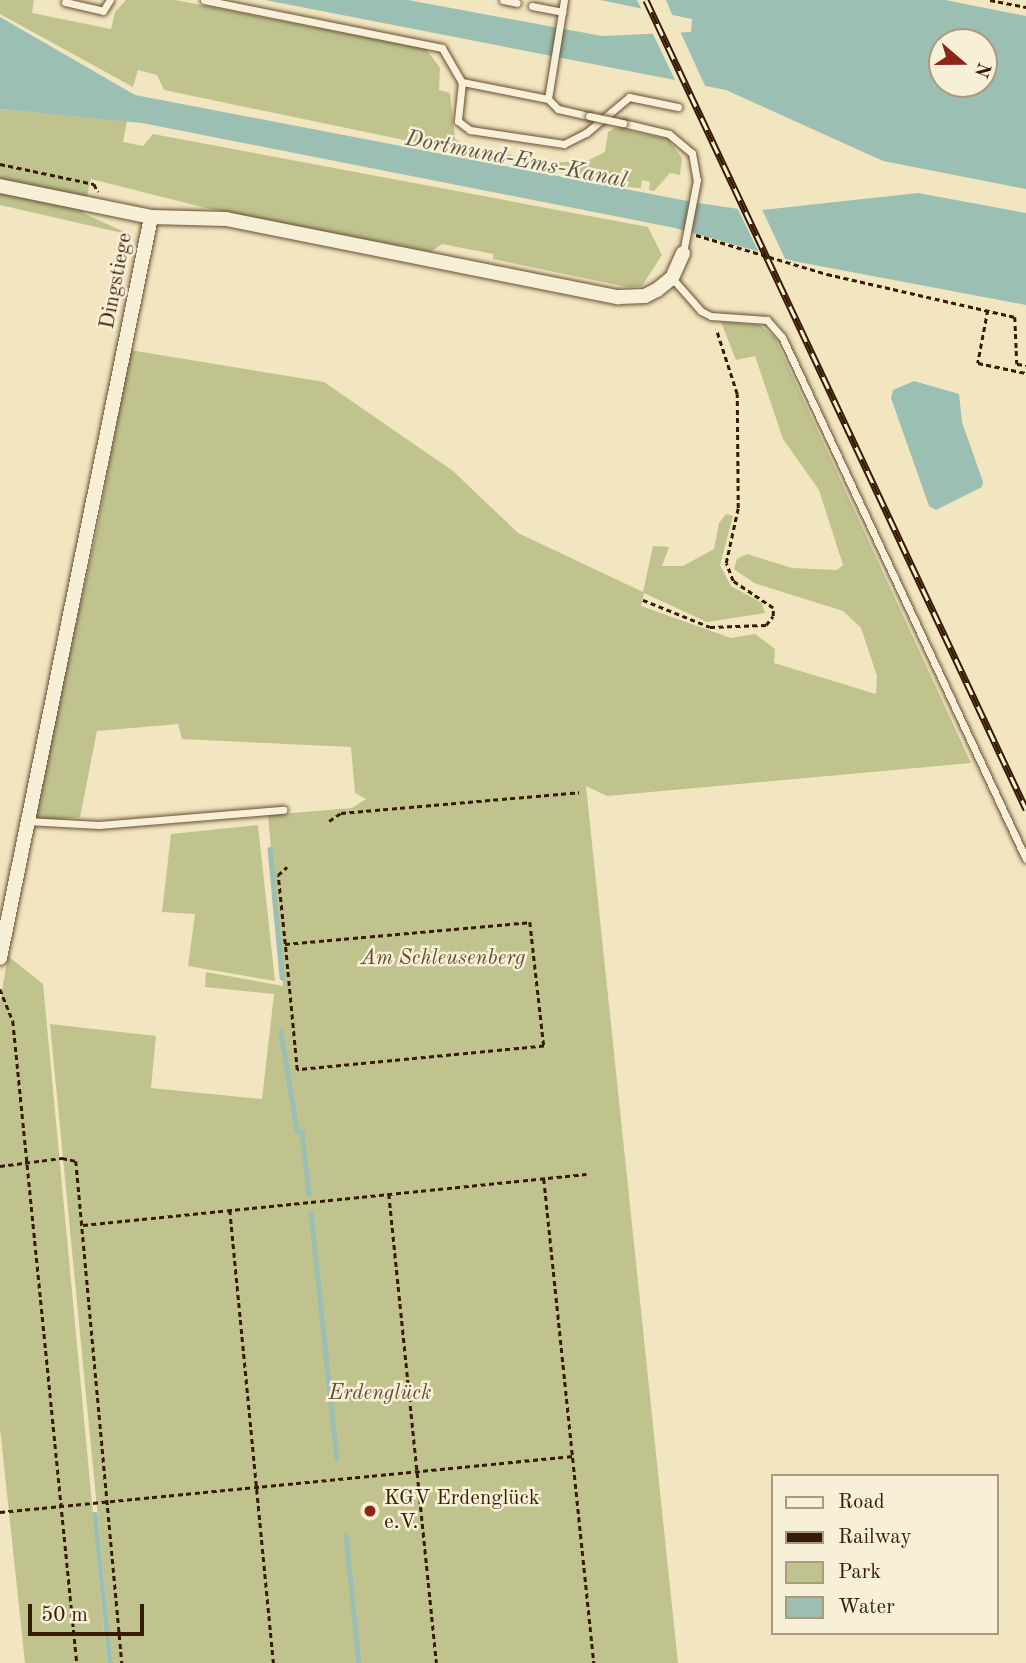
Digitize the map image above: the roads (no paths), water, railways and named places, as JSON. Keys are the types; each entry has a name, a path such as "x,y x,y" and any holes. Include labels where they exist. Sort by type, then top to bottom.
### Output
{"street":[{"path":"0,186 151,217"},
{"name":"Dingstiege","path":"0,958 25,821 66,643 151,217 226,219 618,297 645,296 672,278"},
{"path":"672,278 683,253"}],"lane":[{"path":"65,2 103,11 110,0"},
{"path":"204,0 442,48 462,82 458,107 464,127 547,144 579,138 629,97 678,107"},
{"path":"503,0 517,3"},
{"path":"548,99 552,59 564,0"},
{"path":"532,6 562,12"},
{"path":"462,82 548,99 558,109 669,134 687,148 696,170 683,253"},
{"path":"672,278 690,301 711,316 767,320 782,337 1026,859"},
{"path":"25,821 99,825 283,810"}],"water":[{"path":"265,0 408,0 602,36 691,32 692,19 600,0 945,0 1026,16 1026,189 883,161 726,90"},
{"path":"0,17 135,95 698,203 753,211 918,193 1026,213 1026,305 793,261 675,228 142,123 0,109"},
{"path":"914,381 959,394 962,422 983,482 982,487 936,510 929,506 891,398 893,390"}],"waterway":[{"path":"270,849 282,977"},
{"path":"281,1031 297,1131 302,1131 309,1194"},
{"path":"311,1213 337,1459"},
{"path":"95,1514 110,1663"},
{"path":"346,1536 359,1663"}],"railway":[{"path":"646,0 1026,809"}],"place":[{"name":"KGV Erdenglück e.V.","path":"370,1511"}],"water label":[{"name":"Dortmund-Ems-Kanal","path":"516,160"}],"park label":[{"name":"Am Schleusenberg","path":"443,959"},
{"name":"Erdenglück","path":"380,1394"}]}
